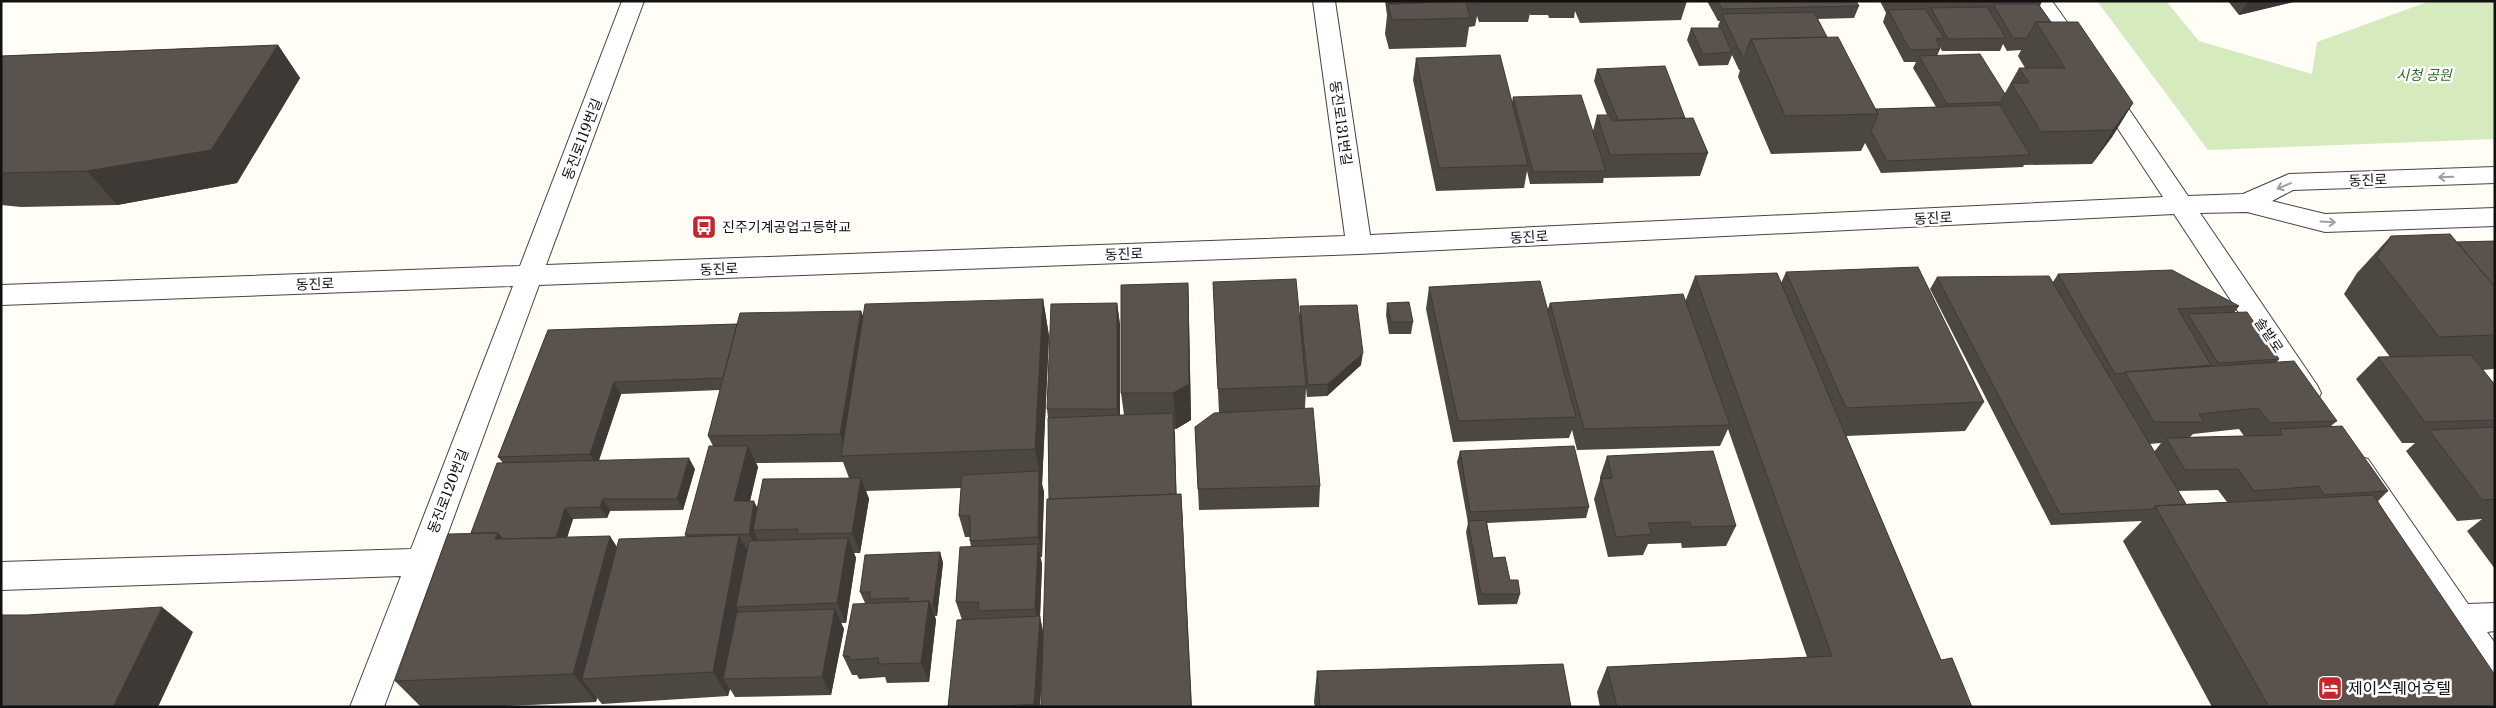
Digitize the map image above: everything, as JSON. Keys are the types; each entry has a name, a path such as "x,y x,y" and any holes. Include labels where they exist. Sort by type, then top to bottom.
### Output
{"street":[{"name":"동진로119번길","path":"530,276 633,1"},
{"name":"동진로131번길","path":"1324,1 1359,245"},
{"name":"솔밭로","path":"2041,1 2134,131 2321,414"},
{"name":"동진로","path":"2247,203 2289,182 2495,175"},
{"name":"동진로","path":"1,295 1359,245 2183,205 2247,203 2325,223 2495,217"},
{"name":"동진로120번길","path":"367,707 530,276"},
{"path":"2343,446 2458,619 2495,671"},
{"path":"1,576 422,562"},
{"path":"2458,619 2495,617"}],"green space":[{"name":"시청 공원","path":"2097,1 2166,1 2199,41 2312,74 2317,42 2430,1 2495,1 2495,139 2208,150"}],"building":[{"path":"1391,1 1466,1 1391,4"},
{"path":"1466,1 1478,1 1479,4 1467,4"},
{"path":"1466,1 1470,18 1392,20 1388,4"},
{"path":"1718,1 1856,1 1859,6 1722,9"},
{"path":"1993,4 2038,4 2051,22 2036,22 2027,38 2013,38"},
{"path":"1987,7 2006,38 1948,39 1931,8"},
{"path":"1925,9 1944,38 1936,39 1940,49 1910,50 1888,10"},
{"path":"1814,12 1827,37 1751,39 1744,58 1722,14"},
{"path":"2036,22 2078,22 2133,103 2113,130 2041,132 2011,83 2029,83 2019,68 2065,68"},
{"path":"1691,28 1721,28 1732,52 1703,54"},
{"path":"1838,37 1878,114 1785,116 1751,39"},
{"path":"278,45 211,150 87,171 1,173 1,56"},
{"path":"1980,54 2005,94 2001,102 1947,104 1919,56"},
{"path":"1500,55 1528,165 1439,168 1416,58"},
{"path":"1665,66 1685,118 1618,120 1597,69"},
{"path":"1581,95 1606,171 1533,172 1513,97"},
{"path":"2000,105 2030,155 1887,161 1871,131 1878,114 1876,109"},
{"path":"1597,115 1609,115 1612,121 1693,118 1708,153 1610,155"},
{"path":"2450,234 2495,287 2495,335 2439,337 2377,257 2391,236"},
{"path":"2495,241 2495,287 2457,242"},
{"path":"1918,267 1984,402 1846,408 1786,272"},
{"path":"2172,270 2239,306 2178,309 2211,365 2115,374 2058,274"},
{"path":"1777,273 1941,660 1952,658 1972,707 1617,707 1607,667 1832,656 1695,276"},
{"path":"2049,276 2186,504 2155,506 2152,509 2060,514 1937,277"},
{"path":"1296,279 1306,386 1218,389 1213,282"},
{"path":"1540,281 1576,417 1458,421 1429,287"},
{"path":"1188,283 1189,384 1173,393 1121,393 1121,285"},
{"path":"1683,294 1730,425 1584,429 1550,303"},
{"path":"1043,299 1035,449 841,456 865,304"},
{"path":"1409,302 1413,322 1391,322 1387,303"},
{"path":"1117,303 1117,409 1047,409 1051,304"},
{"path":"1357,305 1363,353 1328,384 1308,385 1300,306"},
{"path":"861,311 840,434 708,436 740,313"},
{"path":"2247,312 2279,359 2218,363 2188,314"},
{"path":"737,324 723,378 614,382 590,454 498,457 548,330"},
{"path":"2471,355 2495,385 2495,420 2425,422 2378,357"},
{"path":"2294,361 2337,421 2270,423 2258,408 2199,414 2204,422 2154,422 2125,372"},
{"path":"1313,408 1320,486 1198,489 1195,427 1214,413"},
{"path":"1173,413 1176,494 1049,499 1048,418"},
{"path":"2342,426 2388,491 2324,495 2319,486 2254,491 2238,469 2185,470 2166,438 2282,435 2280,429"},
{"path":"2495,427 2495,499 2482,500 2429,430"},
{"path":"709,446 748,446 734,501 754,501 749,534 685,535"},
{"path":"1574,446 1589,507 1470,512 1460,451"},
{"path":"1713,451 1736,526 1691,527 1690,522 1648,523 1652,534 1616,537 1601,479 1612,478 1607,456"},
{"path":"689,458 677,499 603,499 600,507 565,508 556,538 503,539 498,533 471,533 497,463"},
{"path":"1039,471 1038,537 970,541 970,516 959,516 962,475"},
{"path":"861,478 852,533 797,534 798,529 753,530 763,479"},
{"path":"1181,494 1191,707 1041,707 1047,499"},
{"name":"제이스퀘어호텔","path":"2373,495 2495,675 2495,707 2269,707 2155,506"},
{"path":"1486,520 1493,558 1505,557 1510,580 1518,580 1520,594 1481,594 1468,521"},
{"path":"498,533 495,539 610,536 573,674 395,681 448,534"},
{"path":"739,535 713,672 582,679 619,539"},
{"path":"848,538 837,603 736,607 749,541"},
{"path":"1038,544 1035,609 978,611 979,602 956,602 960,547"},
{"path":"940,552 933,605 931,606 929,601 908,602 908,598 870,599 870,592 860,592 865,555"},
{"path":"929,601 921,663 879,664 878,658 850,660 850,656 843,656 853,604"},
{"path":"162,607 113,707 1,707 1,615"},
{"path":"835,609 822,677 723,679 737,612"},
{"path":"1040,616 1034,704 948,707 957,620"},
{"path":"1563,664 1571,707 1320,707 1317,671"},
{"path":"1041,705 1041,707 1017,707"}],"place":[{"name":"진주기계공업고등학교","path":"704,227"},
{"name":"제이스퀘어호텔","path":"2330,688"}]}
